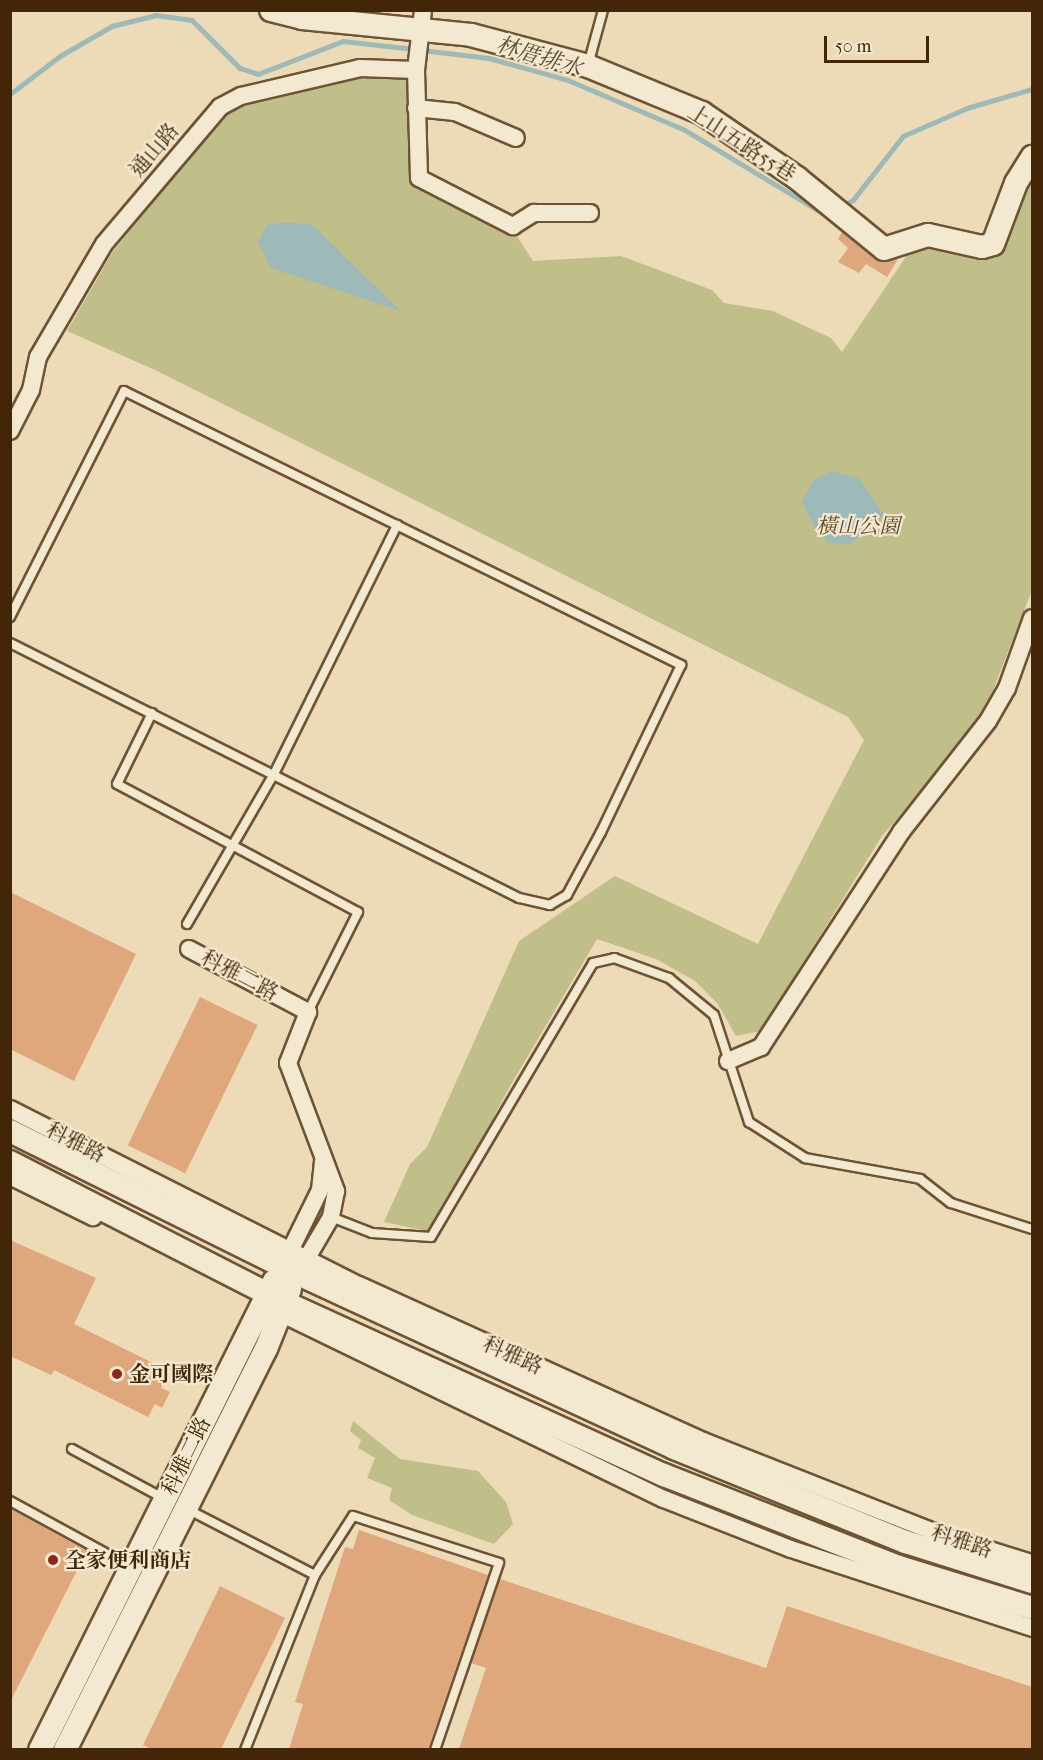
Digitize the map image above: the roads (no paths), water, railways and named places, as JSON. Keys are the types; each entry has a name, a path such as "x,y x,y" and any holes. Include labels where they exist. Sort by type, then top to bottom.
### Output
{"street":[{"name":"上山五路55巷","path":"271,10 302,18 421,26 471,35 588,66 702,113 835,209 884,249 928,235 982,248 993,244 999,236 1016,183 1032,158"},
{"path":"421,26 416,64 419,178 441,193 513,226 534,213 590,213"},
{"name":"通山路","path":"11,428 32,390 42,348 104,244 219,107 241,96 360,68 416,64"},
{"path":"416,108 455,112 516,138"},
{"path":"728,1061 761,1047 901,832 988,721 1006,688 1032,618"},
{"name":"科雅二路","path":"189,949 308,1012 288,1063 336,1191 331,1217 294,1262"},
{"name":"科雅路","path":"10,1109 294,1262 674,1448 906,1542 1032,1582"},
{"name":"科雅路","path":"10,1131 294,1262 703,1441 944,1536 1032,1563"},
{"name":"科雅二路","path":"65,1749 174,1503 294,1262 320,1190 323,1161"},
{"name":"科雅路","path":"10,1162 273,1303 664,1475 899,1567 1032,1608"},
{"name":"科雅路","path":"10,1176 273,1303 664,1498 791,1549 1032,1628"},
{"name":"科雅二路","path":"40,1749 132,1567 174,1503"}],"lane":[{"path":"588,66 603,10"},
{"path":"10,617 124,391 681,664 601,832 567,895 550,905 519,898 10,643"},
{"path":"187,924 274,774 397,525"},
{"path":"152,713 117,784 358,912 308,1012"},
{"path":"331,1217 372,1233 431,1237 593,963 614,958 669,978 714,1015 749,1122 805,1158 920,1179 951,1203 1032,1229"},
{"path":"72,1449 315,1575"},
{"path":"10,1500 132,1567"},
{"path":"245,1749 315,1575 353,1516 499,1563 435,1749"}],"water":[{"path":"286,222 313,225 400,311 271,268 258,242 267,225"},
{"path":"831,471 859,478 883,514 876,527 869,526 850,545 830,543 817,532 802,502 813,481"}],"waterway":[{"name":"林厝排水","path":"10,94 60,56 112,26 156,15 192,20 240,68 258,74 343,41 414,49"},
{"name":"林厝排水","path":"422,50 489,58 568,80 685,130 826,215"},
{"name":"林厝排水","path":"841,207 853,200 903,136 967,108 1032,89"}],"place":[{"name":"金可國際","path":"117,1374"},
{"name":"全家便利商店","path":"53,1560"}],"park label":[{"name":"橫山公園","path":"858,526"}]}
